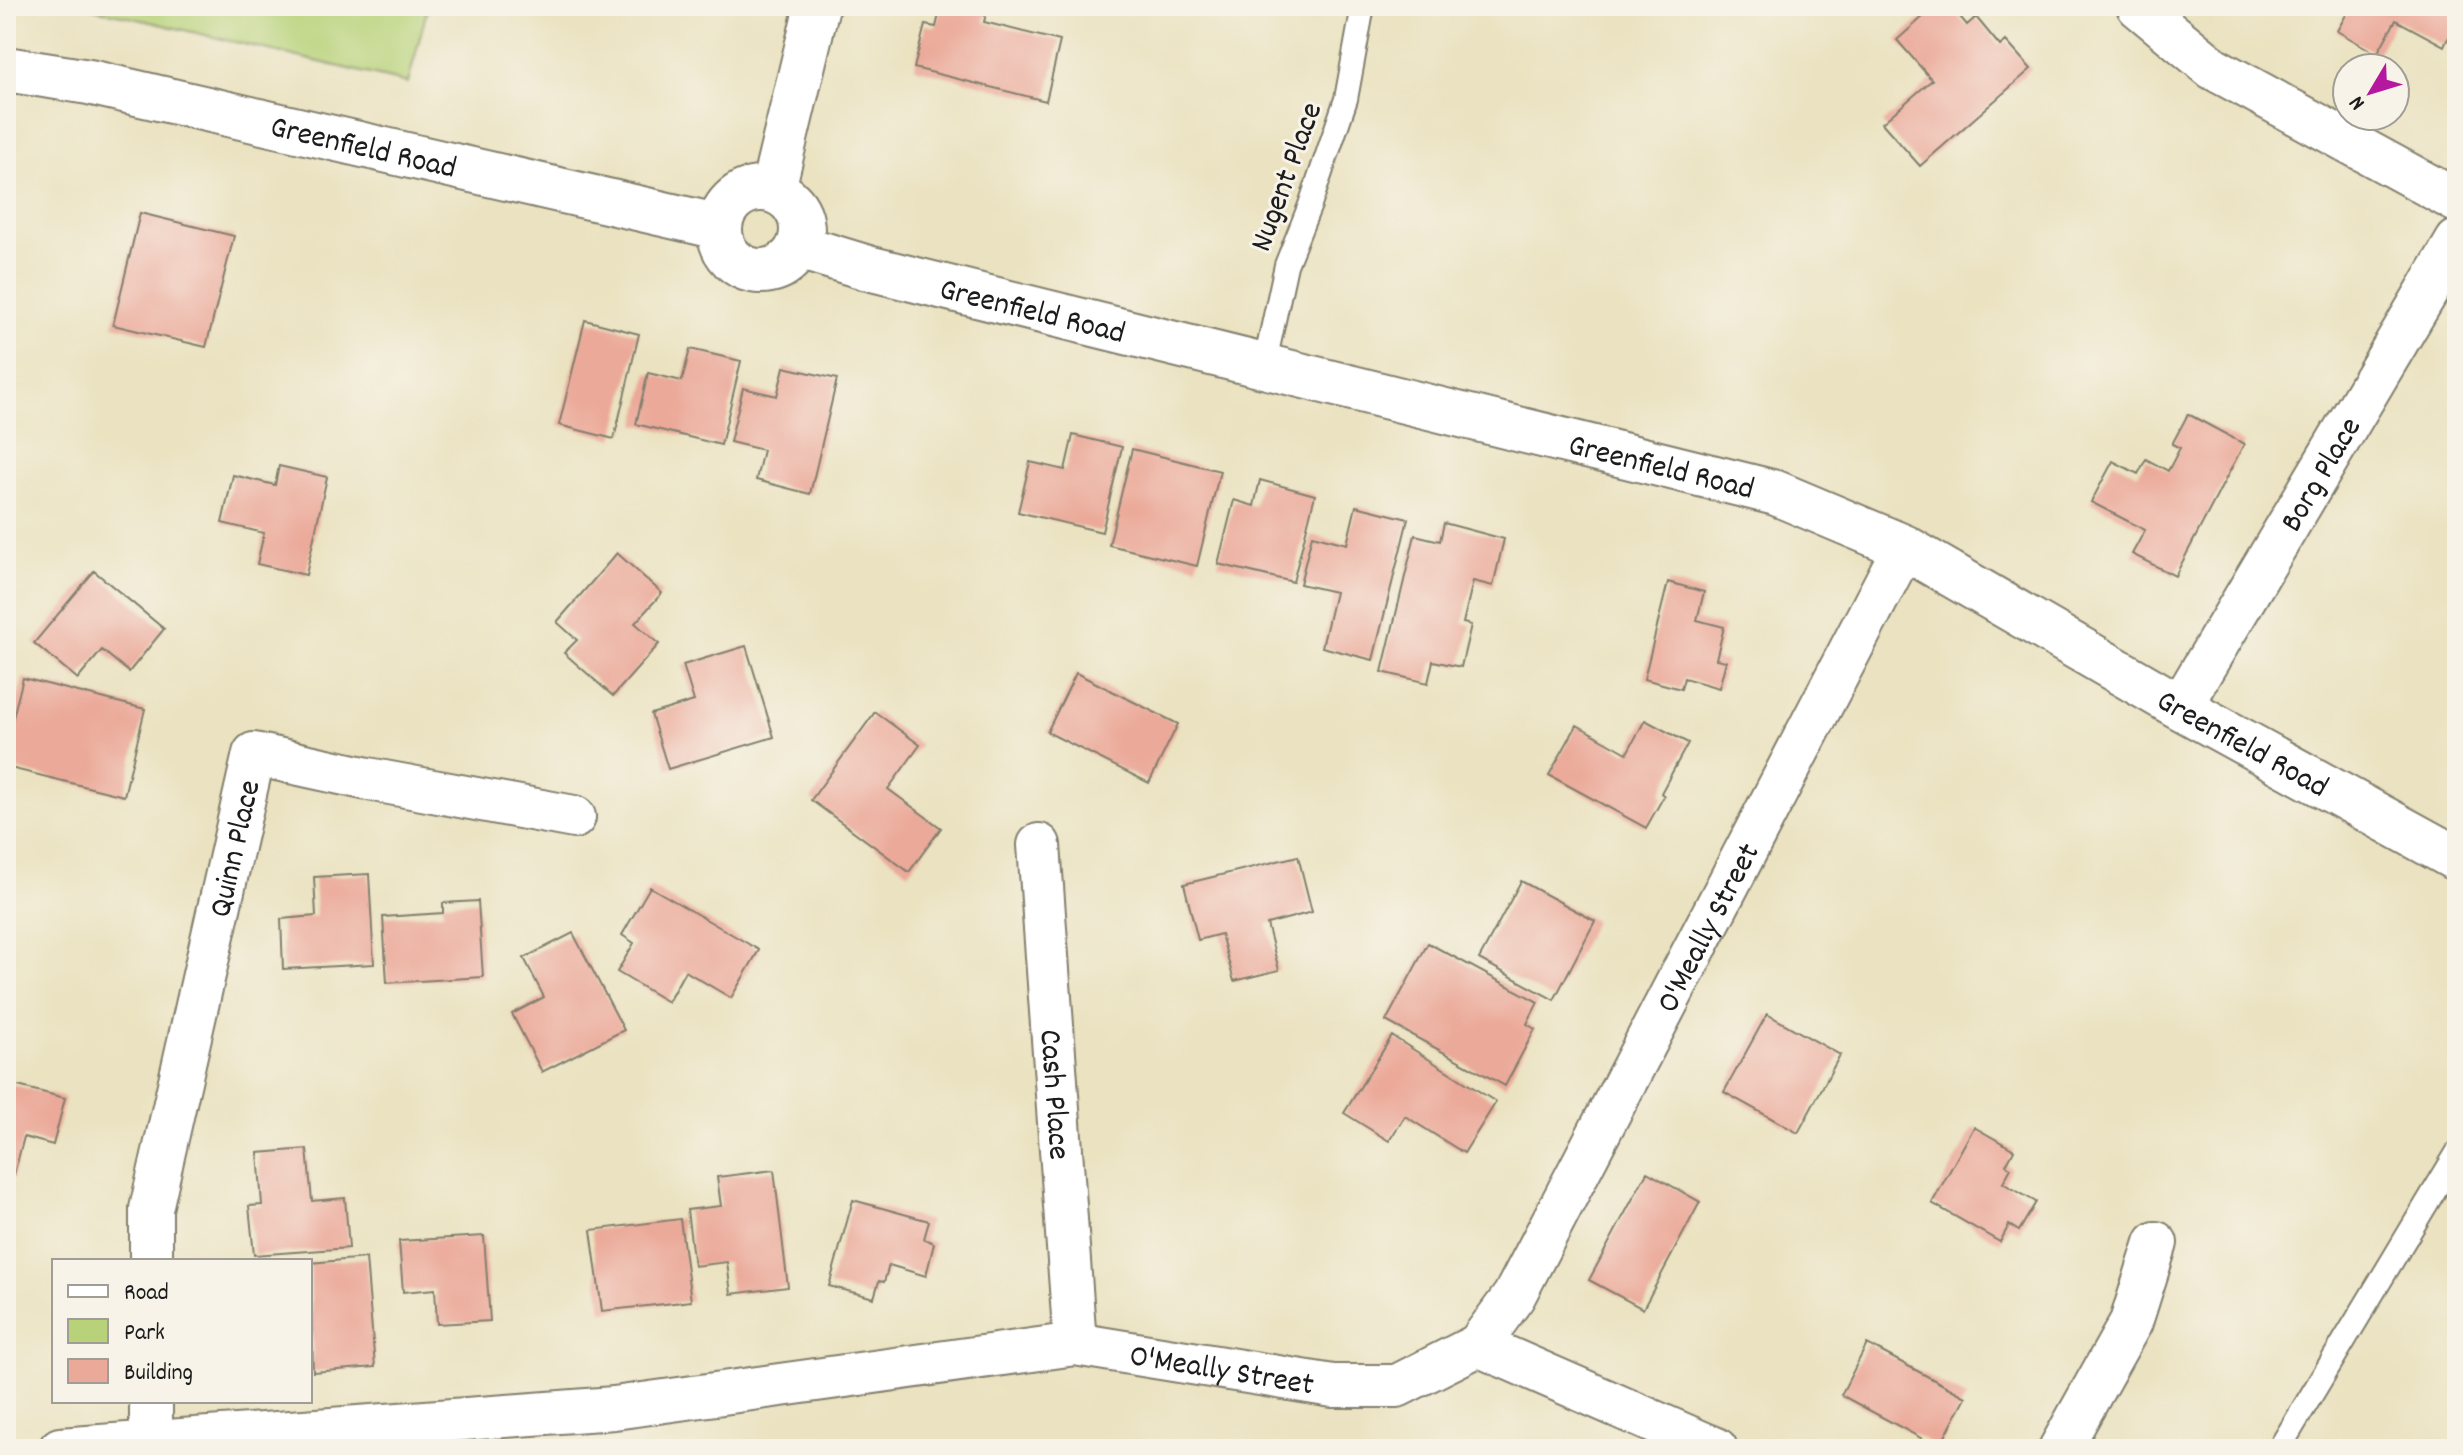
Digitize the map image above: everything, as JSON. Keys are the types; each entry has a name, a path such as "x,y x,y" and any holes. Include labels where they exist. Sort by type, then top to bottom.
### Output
{"street":[{"path":"773,189 817,6"},
{"path":"2138,6 2213,68 2457,201"},
{"name":"Greenfield Road","path":"6,69 89,82 720,227"},
{"path":"756,188 773,189 791,200 799,212 802,225 799,247 786,263 759,272 733,260 724,248 720,227 726,207 734,198 756,188"},
{"name":"Borg Place","path":"2180,707 2457,241"},
{"name":"Greenfield Road","path":"799,247 868,268 1776,493 1904,547 2180,707 2457,859"},
{"name":"O'Meally Street","path":"60,1449 614,1408 1075,1344 1333,1386 1397,1386 1478,1345 1514,1296 1904,547"},
{"name":"Quinn Place","path":"151,1259 151,1209 254,754 368,779 574,817"},
{"name":"Cash Place","path":"1039,845 1075,1344"},
{"path":"2060,1449 2131,1322 2156,1243"},
{"path":"1478,1345 1716,1449"},
{"path":"151,1403 151,1442"}],"lane":[{"name":"Nugent Place","path":"1264,367 1286,265 1346,99 1363,6"},
{"path":"2279,1449 2457,1153"}],"green space":[{"path":"83,6 428,6 408,83"}],"building":[{"path":"941,6 988,6 984,22 1060,41 1046,101 914,68 925,25 936,27"},
{"path":"1935,6 1951,6 1967,25 1976,17 2000,46 2006,41 2031,69 1920,166 1882,123 1932,80 1897,40"},
{"path":"2351,6 2457,6 2457,22 2444,46 2396,20 2378,52 2337,31"},
{"path":"140,213 234,236 206,347 113,325"},
{"path":"585,320 639,334 614,439 559,425"},
{"path":"690,349 741,361 721,445 636,424 648,373 682,381"},
{"path":"784,367 837,379 810,494 756,480 763,450 730,442 743,388 777,396"},
{"path":"2188,414 2244,444 2175,576 2132,554 2145,530 2091,502 2113,461 2138,474 2146,459 2168,471 2180,448 2172,444"},
{"path":"1073,435 1122,447 1102,532 1018,512 1030,462 1065,470"},
{"path":"1132,449 1220,471 1197,566 1109,545"},
{"path":"279,466 327,477 306,575 257,564 264,533 222,523 233,475 275,485"},
{"path":"1260,480 1315,495 1293,582 1218,564 1234,500 1254,506"},
{"path":"1356,506 1408,519 1373,660 1322,647 1335,592 1300,584 1312,535 1347,544"},
{"path":"1444,523 1504,539 1493,586 1473,581 1463,623 1471,625 1461,667 1433,661 1428,683 1382,672 1415,535 1440,541"},
{"path":"617,553 662,593 635,623 659,644 613,696 564,653 577,640 557,622"},
{"path":"94,571 164,629 129,672 102,650 78,679 34,643"},
{"path":"1668,582 1704,592 1697,620 1724,627 1716,659 1726,661 1719,688 1684,678 1681,689 1644,679"},
{"path":"746,646 774,737 668,769 651,714 694,701 683,665"},
{"path":"1076,673 1178,724 1149,783 1047,732"},
{"path":"23,678 145,709 124,796 6,767 6,745"},
{"path":"875,712 920,745 888,789 941,828 909,872 811,800"},
{"path":"1645,720 1688,743 1646,828 1549,775 1577,725 1627,753"},
{"path":"1298,856 1312,912 1267,924 1279,970 1234,981 1221,934 1198,940 1184,884"},
{"path":"369,874 374,964 283,969 281,919 316,916 314,877"},
{"path":"1521,881 1595,921 1554,1000 1479,959"},
{"path":"650,887 759,950 731,998 685,971 668,1002 617,972 634,943 622,935"},
{"path":"478,901 483,977 387,983 383,917 443,913 443,903"},
{"path":"573,933 624,1030 542,1072 512,1014 544,997 524,958"},
{"path":"1428,943 1538,1002 1527,1024 1535,1029 1505,1086 1386,1021"},
{"path":"1767,1014 1840,1055 1798,1133 1724,1092"},
{"path":"1392,1036 1496,1102 1464,1153 1405,1116 1389,1141 1344,1113"},
{"path":"6,1083 65,1098 53,1145 24,1137 13,1178 6,1176"},
{"path":"1974,1127 2014,1150 2006,1165 2011,1168 2003,1183 2036,1202 2019,1231 2009,1225 2000,1242 1932,1203"},
{"path":"307,1149 312,1201 345,1198 349,1248 254,1255 249,1206 262,1205 258,1153"},
{"path":"774,1170 788,1287 731,1294 727,1262 694,1266 687,1210 721,1206 717,1177"},
{"path":"1647,1172 1700,1202 1643,1309 1589,1280"},
{"path":"853,1200 929,1221 924,1239 934,1243 926,1276 889,1265 884,1282 879,1281 874,1298 829,1286"},
{"path":"680,1219 691,1301 602,1311 591,1230"},
{"path":"484,1236 490,1321 437,1324 435,1289 403,1292 399,1241"},
{"path":"366,1258 375,1367 313,1372 312,1263"},
{"path":"1867,1344 1966,1397 1939,1448 1841,1395"}]}
